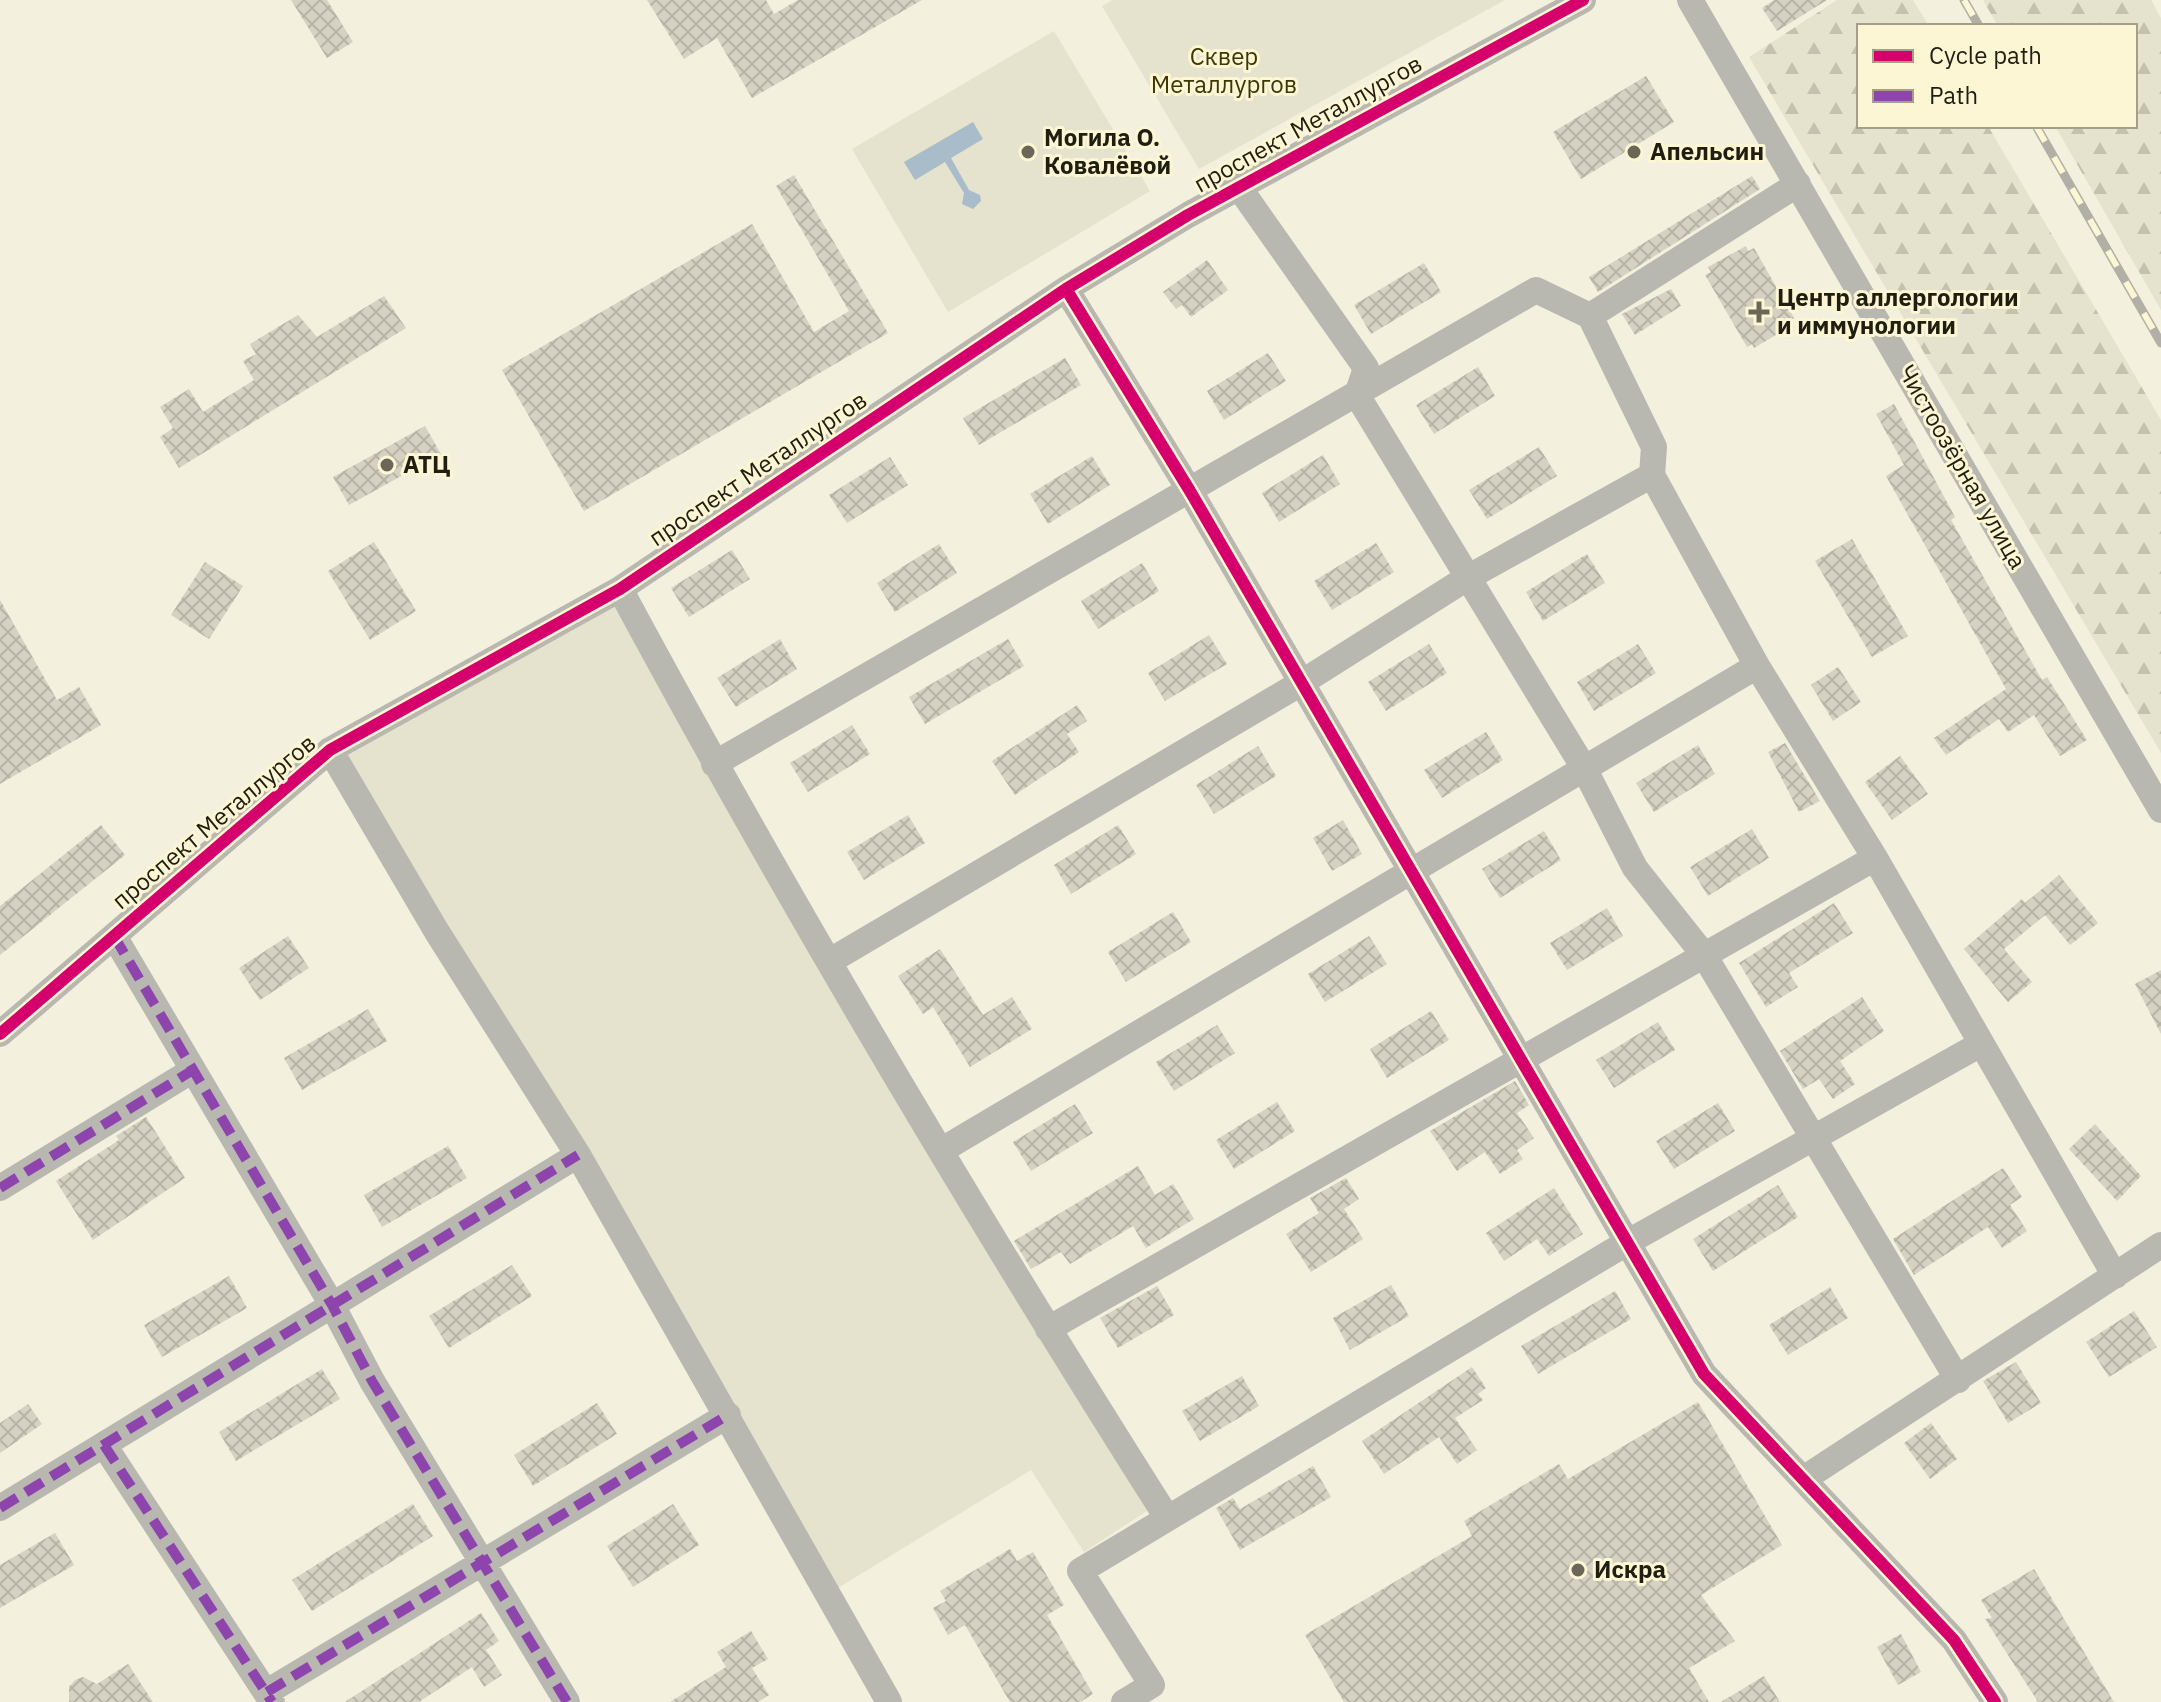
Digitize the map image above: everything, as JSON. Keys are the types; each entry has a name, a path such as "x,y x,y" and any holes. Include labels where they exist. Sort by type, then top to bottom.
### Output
{"street":[{"name":"проспект Металлургов","path":"0,1034 330,750 620,589 1066,289 1238,186 1583,0"},
{"name":"Чистоозёрная улица","path":"1690,0 2161,810"},
{"path":"1590,316 1798,184"},
{"path":"1238,186 1366,368 1357,395 1584,768 1635,868 1704,955 1958,1380"},
{"path":"1066,289 1190,491 1704,1374 1954,1640 1995,1702"},
{"path":"714,764 1536,290 1590,316 1654,447 1652,475 1757,666 1875,858 1979,1045 2115,1276"},
{"path":"830,961 1301,683 1467,578 1652,475"},
{"path":"620,589 714,764 830,961 1048,1329 1166,1516"},
{"path":"942,1150 1757,666"},
{"path":"330,750 437,932 578,1155 889,1702"},
{"path":"1048,1329 1875,858"},
{"path":"114,936 332,1305 372,1381 567,1702"},
{"path":"1124,1702 1152,1685 1080,1571 1166,1516 1628,1242 1979,1045"},
{"path":"0,1188 193,1070"},
{"path":"0,1508 578,1155"},
{"path":"1805,1478 2161,1245"},
{"path":"104,1445 270,1697 483,1560 728,1415"}],"green space":[{"name":"Сквер Металлургов","path":"1112,0 1505,0 1199,169 1102,6"},
{"path":"1837,0 1913,0 1928,24 1857,24 1857,128 1989,128 2161,420 2161,753 1749,57"},
{"path":"1983,0 2151,0 2161,18 2161,310 2056,128 2137,128 2137,24 1997,24"},
{"path":"1054,31 1150,191 948,312 852,149"},
{"path":"610,595 1147,1511 1084,1552 1031,1470 833,1591 332,757"}],"water":[{"path":"973,122 983,139 951,158 969,190 980,195 981,201 973,209 962,204 964,193 945,162 915,180 904,162"}],"building":[{"path":"291,0 327,0 353,42 327,58"},
{"path":"647,0 766,0 774,14 798,0 922,0 752,98 717,38 684,59"},
{"path":"1774,0 1827,0 1777,31 1762,8"},
{"path":"1646,76 1674,122 1581,179 1553,132"},
{"path":"794,175 888,333 584,511 502,370 752,224 814,332 849,311 776,186"},
{"path":"1752,176 1760,189 1598,292 1589,277"},
{"path":"1746,246 1748,251 1754,248 1794,318 1789,322 1791,326 1754,348 1752,344 1747,347 1705,275 1711,272 1708,267"},
{"path":"1207,260 1228,290 1191,317 1182,305 1176,309 1163,292"},
{"path":"1424,263 1441,292 1371,334 1354,305"},
{"path":"1671,289 1681,306 1635,335 1622,314"},
{"path":"384,296 406,328 179,468 160,437 173,428 160,407 189,389 203,412 254,380 243,361 256,354 250,344 298,315 317,337"},
{"path":"1268,353 1286,381 1224,420 1207,391"},
{"path":"1065,358 1081,385 979,445 963,418"},
{"path":"1478,367 1495,396 1434,434 1416,405"},
{"path":"1894,404 1955,517 1951,520 2042,680 2047,677 2087,740 2060,756 2034,715 2008,732 1999,719 1946,755 1934,738 2006,689 1886,476 1904,465 1876,414"},
{"name":"АТЦ","path":"425,426 441,454 349,505 333,477"},
{"path":"1539,447 1557,476 1487,519 1469,490"},
{"path":"1323,455 1340,484 1279,522 1262,493"},
{"path":"1092,456 1110,485 1048,524 1030,494"},
{"path":"890,457 908,485 847,523 829,495"},
{"path":"1852,539 1908,636 1872,657 1815,561"},
{"path":"374,542 416,611 370,640 328,571"},
{"path":"1376,543 1394,572 1332,610 1314,581"},
{"path":"939,544 957,573 895,612 877,583"},
{"path":"732,550 750,579 689,617 671,588"},
{"path":"1587,554 1605,583 1543,621 1526,592"},
{"path":"205,562 243,586 209,639 171,615"},
{"path":"1142,563 1159,591 1098,629 1081,601"},
{"path":"0,600 57,700 79,687 101,725 0,784"},
{"path":"1209,635 1227,664 1165,701 1148,673"},
{"path":"780,639 797,669 736,707 717,678"},
{"path":"1008,639 1024,666 925,724 909,697"},
{"path":"1429,644 1447,673 1386,711 1368,682"},
{"path":"1638,644 1656,673 1594,711 1577,682"},
{"path":"1838,667 1861,702 1833,721 1811,685"},
{"path":"1077,705 1087,721 1067,734 1079,752 1015,795 992,761"},
{"path":"852,725 870,754 808,792 790,763"},
{"path":"1486,732 1503,760 1442,798 1424,770"},
{"path":"1785,743 1820,801 1799,812 1768,752"},
{"path":"1698,745 1715,774 1654,812 1636,783"},
{"path":"1258,746 1276,776 1214,814 1196,785"},
{"path":"1900,756 1928,794 1892,820 1865,782"},
{"path":"908,815 925,843 864,880 847,852"},
{"path":"1343,820 1362,854 1332,871 1313,838"},
{"path":"101,825 125,855 0,955 0,906"},
{"path":"1118,825 1136,854 1071,894 1054,865"},
{"path":"1752,829 1769,858 1708,896 1690,867"},
{"path":"1544,831 1561,860 1500,898 1482,869"},
{"path":"2059,875 2098,923 2070,945 2045,915 2004,949 2032,982 2008,1002 1964,949 2022,899 2025,903"},
{"path":"1834,903 1853,933 1789,973 1798,987 1766,1007 1739,963"},
{"path":"1607,908 1623,936 1567,970 1550,943"},
{"path":"1173,912 1191,942 1126,982 1108,952"},
{"path":"288,936 309,968 260,1000 239,968"},
{"path":"1369,936 1387,964 1325,1002 1308,974"},
{"path":"940,949 983,1015 1012,997 1032,1029 970,1067 933,1007 923,1014 898,976"},
{"path":"2161,970 2161,1034 2135,984"},
{"path":"1862,997 1884,1031 1840,1061 1855,1084 1833,1099 1819,1079 1803,1089 1780,1051"},
{"path":"368,1009 387,1041 302,1090 284,1058"},
{"path":"1431,1011 1449,1040 1387,1078 1370,1049"},
{"path":"1658,1022 1675,1050 1614,1088 1596,1060"},
{"path":"1217,1025 1235,1053 1174,1091 1156,1062"},
{"path":"1515,1081 1529,1105 1517,1113 1534,1138 1517,1150 1523,1159 1500,1174 1485,1152 1457,1171 1430,1131"},
{"path":"1277,1102 1295,1131 1234,1169 1216,1140"},
{"path":"1718,1103 1735,1131 1674,1169 1656,1141"},
{"path":"1075,1104 1093,1133 1031,1171 1013,1142"},
{"path":"146,1117 185,1178 93,1240 56,1181 119,1140 116,1136"},
{"path":"2095,1124 2141,1176 2117,1201 2069,1149"},
{"path":"448,1146 467,1178 382,1227 364,1195"},
{"path":"1138,1166 1155,1195 1173,1184 1194,1219 1146,1248 1133,1226 1070,1264 1061,1252 1031,1269 1014,1241"},
{"path":"2003,1168 2022,1197 2010,1205 2027,1231 2002,1248 1988,1227 1914,1275 1893,1239"},
{"path":"1346,1178 1359,1199 1344,1209 1363,1239 1311,1272 1286,1234 1319,1213 1310,1198"},
{"path":"1778,1185 1798,1217 1713,1271 1693,1239"},
{"path":"1554,1188 1583,1234 1549,1256 1537,1239 1504,1261 1486,1233"},
{"path":"512,1265 532,1296 449,1348 429,1316"},
{"path":"229,1276 247,1308 162,1357 144,1325"},
{"path":"1391,1285 1409,1316 1350,1350 1333,1318"},
{"path":"1157,1286 1174,1315 1118,1348 1100,1318"},
{"path":"1830,1287 1848,1318 1788,1355 1769,1325"},
{"path":"1615,1291 1631,1319 1538,1374 1521,1346"},
{"path":"2134,1311 2157,1347 2109,1377 2086,1342"},
{"path":"2016,1362 2041,1403 2008,1423 1983,1381"},
{"path":"1472,1367 1486,1388 1478,1394 1483,1400 1455,1418 1477,1450 1457,1464 1439,1437 1384,1474 1362,1441"},
{"path":"322,1369 340,1399 236,1461 219,1432"},
{"path":"1242,1376 1259,1406 1200,1441 1182,1411"},
{"name":"Искра","path":"1698,1402 1782,1545 1701,1595 1735,1641 1689,1668 1709,1702 1344,1702 1305,1635 1472,1536 1464,1521 1559,1464 1568,1479"},
{"path":"597,1403 617,1434 533,1486 514,1455"},
{"path":"28,1404 42,1424 0,1453 0,1423"},
{"path":"1931,1423 1957,1459 1930,1479 1904,1443"},
{"path":"1313,1466 1331,1497 1240,1550 1216,1508 1233,1498 1240,1509"},
{"path":"413,1504 433,1536 312,1611 292,1580"},
{"path":"673,1504 699,1545 633,1587 607,1546"},
{"path":"55,1533 74,1565 0,1608 0,1565"},
{"path":"1010,1549 1017,1561 1033,1552 1064,1605 1047,1615 1093,1694 1080,1702 1010,1702 965,1625 948,1635 933,1608 946,1601 940,1591"},
{"path":"2034,1569 2114,1702 2038,1702 1985,1619 1992,1618 1981,1600"},
{"path":"481,1613 499,1641 486,1650 502,1675 484,1687 472,1667 419,1702 345,1702"},
{"path":"751,1631 768,1659 752,1668 769,1695 758,1702 670,1702 726,1667 717,1652"},
{"path":"1901,1634 1921,1672 1898,1685 1877,1647"},
{"path":"128,1664 153,1702 69,1702 69,1687 75,1680 83,1677 97,1684"},
{"path":"1764,1676 1780,1702 1721,1702"}],"railway":[{"path":"1964,0 1978,24"},
{"path":"2037,128 2161,343"}],"marked path":[{"path":"114,936 332,1305 372,1381 567,1702"},
{"path":"0,1188 193,1070"},
{"path":"0,1508 578,1155"},
{"path":"267,1692 728,1415"},
{"path":"104,1445 272,1702"}],"cycle path":[{"path":"0,1034 330,750 620,589 1066,289 1188,215 1583,0"},
{"path":"1066,289 1190,491 1704,1374 1954,1640 1995,1702"}],"place":[{"name":"Могила О. Ковалёвой","path":"1028,152"},
{"name":"Апельсин","path":"1634,152"},
{"name":"Центр аллергологии и иммунологии","path":"1759,312"},
{"name":"АТЦ","path":"387,465"},
{"name":"Искра","path":"1578,1570"}]}
